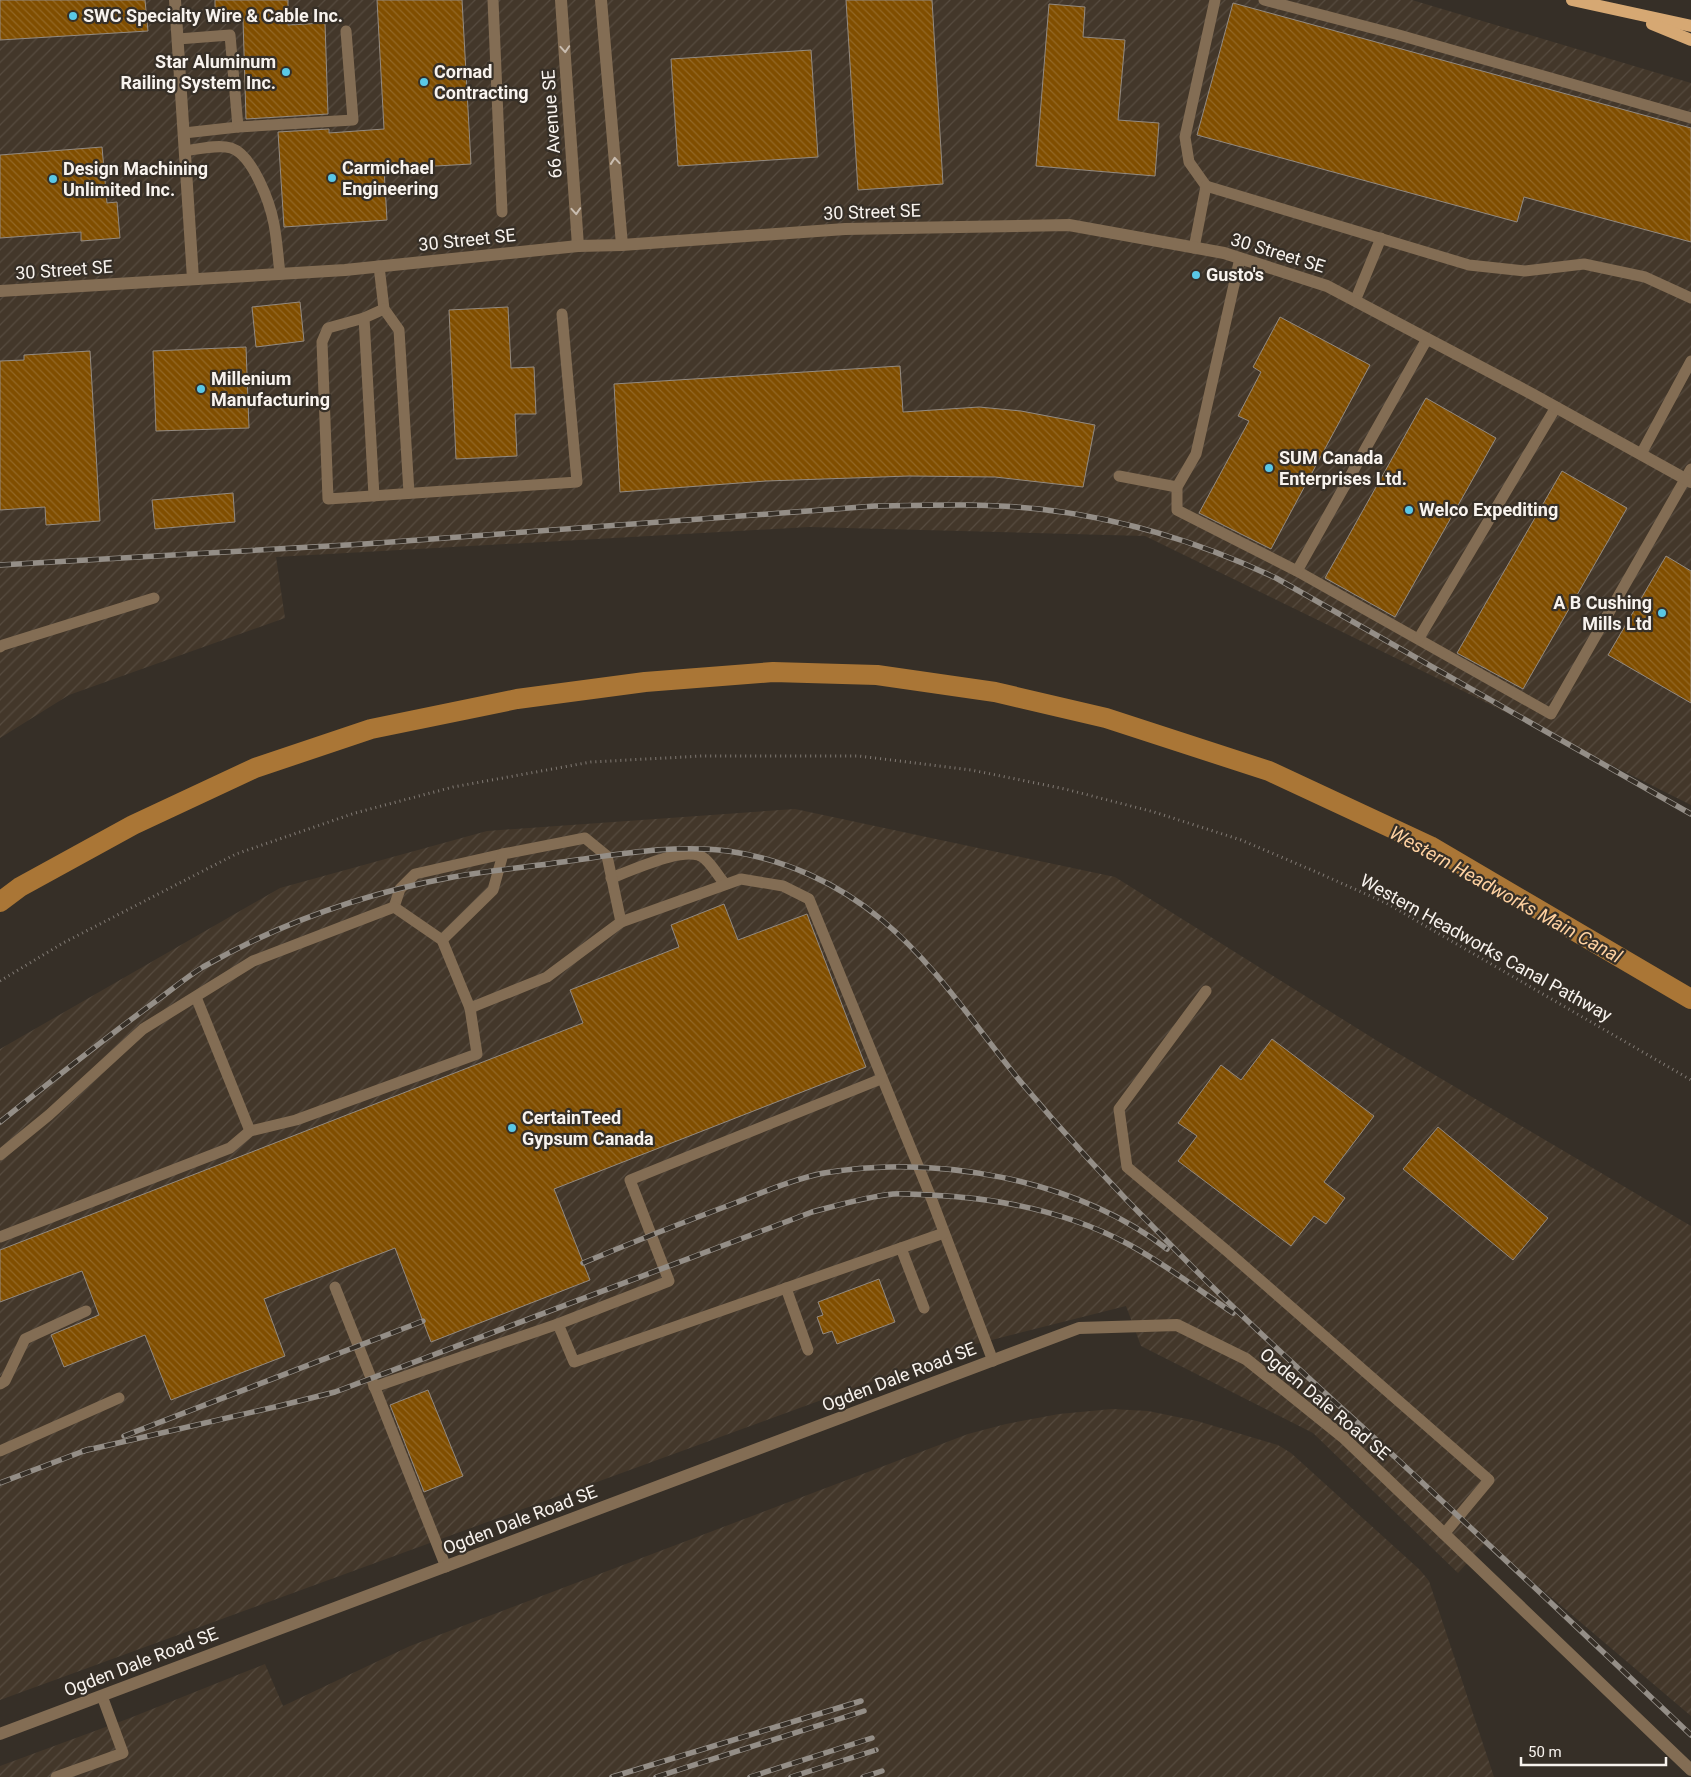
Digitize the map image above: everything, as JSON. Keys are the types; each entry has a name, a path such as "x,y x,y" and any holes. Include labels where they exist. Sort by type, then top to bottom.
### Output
{"main road":[{"path":"1572,0 1691,26"},
{"path":"1617,10 1691,40"}],"street":[{"path":"175,0 193,279"},
{"name":"66 Avenue SE","path":"561,0 578,246"},
{"path":"601,0 622,244"},
{"name":"30 Street SE","path":"0,291 280,274 578,246 845,229 1069,226 1224,253 1327,286 1641,454 1689,477"},
{"name":"Ogden Dale Road SE","path":"0,1734 1079,1328 1177,1325 1246,1359 1342,1437 1691,1770"}],"lane":[{"path":"493,0 502,212"},
{"path":"1215,0 1184,137 1189,162 1206,186 1469,265 1525,270 1584,264 1644,278 1691,298"},
{"path":"1264,0 1399,35 1691,118"},
{"path":"184,132 353,120 346,31"},
{"path":"178,39 230,34 238,128"},
{"path":"185,151 229,147 237,150 248,162 257,176 272,215 280,274"},
{"path":"1194,248 1206,186"},
{"path":"1356,301 1381,238"},
{"path":"1240,258 1196,454 1177,488 1177,510 1297,570 1551,714 1689,477"},
{"path":"379,266 384,309 399,330 409,493"},
{"path":"384,309 364,318 328,328 322,342 328,499 577,482 562,314"},
{"path":"364,318 374,496"},
{"path":"1297,570 1427,339"},
{"path":"1641,454 1691,361"},
{"path":"1419,638 1556,407"},
{"path":"1119,476 1177,488"},
{"path":"0,647 154,598"},
{"path":"394,907 400,889 415,874 585,838 607,856 621,922"},
{"path":"442,940 493,890 503,854"},
{"path":"611,878 666,858 690,854 704,857 724,884"},
{"path":"470,1008 547,977 621,922 741,878 783,886 809,899 944,1233 993,1361"},
{"path":"0,1236 230,1148 250,1131 296,1120 477,1054 470,1008 442,940 394,907"},
{"path":"0,1155 49,1115 143,1028 254,960 394,907"},
{"path":"1206,991 1119,1109 1127,1167 1228,1251 1489,1480 1444,1534"},
{"path":"196,997 250,1131"},
{"path":"374,1388 558,1324 669,1281 630,1180 881,1079"},
{"path":"558,1324 574,1362 944,1233"},
{"path":"901,1248 924,1308"},
{"path":"335,1287 446,1567"},
{"path":"786,1288 808,1350"},
{"path":"0,1384 5,1381 25,1339 86,1311"},
{"path":"0,1450 118,1398"},
{"path":"56,1777 123,1753 102,1696"}],"path":[{"name":"Western Headworks Canal Pathway","path":"0,981 63,943 236,854 355,813 453,787 591,762 702,756 859,756 971,770 1065,789 1154,812 1241,840 1386,904 1691,1080"}],"shaded area":[{"path":"0,0 1412,0 1691,83 1691,805 1449,684 1145,536 809,527 276,557 285,618 69,695 0,738"},
{"path":"795,809 1115,877 1379,1042 1691,1226 1691,1716 1486,1542 1458,1573 1313,1433 1141,1346 1126,1306 972,1345 0,1700 0,1049 280,888 487,831"},
{"path":"1112,1409 1148,1411 1197,1421 1278,1445 1291,1453 1420,1570 1429,1581 1494,1777 0,1777 0,1766 130,1718 265,1664 283,1706 410,1646 968,1434 1006,1424 1059,1414"}],"building":[{"name":"SWC Specialty Wire & Cable Inc.","path":"0,0 145,0 148,31 0,40"},
{"name":"Star Aluminum Railing System Inc.","path":"215,0 288,0 288,25 325,23 328,114 246,119 243,19 215,20"},
{"path":"377,0 462,0 471,164 384,169 387,220 284,227 278,132 329,129 329,133 384,129"},
{"path":"846,0 932,0 943,184 858,190"},
{"path":"1233,3 1691,128 1691,242 1524,197 1517,222 1197,135"},
{"path":"1049,4 1085,7 1083,37 1125,40 1118,120 1159,123 1155,176 1036,166"},
{"path":"811,50 818,157 678,166 671,59"},
{"name":"Design Machining Unlimited Inc.","path":"102,147 107,203 117,202 120,238 81,241 81,232 0,238 0,155"},
{"path":"300,302 304,341 256,347 252,307"},
{"path":"508,307 511,368 534,367 536,414 515,414 517,456 456,459 449,310"},
{"name":"SUM Canada Enterprises Ltd.","path":"1280,317 1370,365 1271,549 1199,513 1249,421 1238,416 1261,372 1253,367"},
{"name":"Millenium Manufacturing","path":"246,347 249,428 156,431 153,351"},
{"path":"90,351 100,521 46,525 45,507 0,510 0,361 24,360 24,355"},
{"path":"900,366 903,412 979,407 1021,411 1095,425 1083,487 995,477 909,476 766,481 620,492 614,384"},
{"name":"Welco Expediting","path":"1426,398 1496,438 1395,617 1325,578"},
{"name":"Welco Expediting","path":"1562,471 1627,508 1523,689 1457,653"},
{"path":"233,493 235,522 155,529 152,500"},
{"name":"A B Cushing Mills Ltd","path":"1666,556 1691,571 1691,703 1608,655"},
{"name":"CertainTeed Gypsum Canada","path":"724,904 738,940 807,914 866,1067 554,1189 590,1280 431,1342 395,1248 264,1299 285,1356 171,1400 145,1335 64,1367 51,1335 99,1315 82,1271 0,1302 0,1250 583,1023 570,990 679,947 671,925"},
{"path":"1272,1039 1374,1116 1324,1182 1345,1198 1326,1224 1314,1216 1291,1246 1178,1161 1197,1136 1178,1123 1221,1065 1241,1080"},
{"path":"1438,1127 1548,1218 1513,1260 1403,1169"},
{"path":"879,1279 895,1322 837,1344 832,1331 823,1334 817,1317 823,1315 818,1302"},
{"path":"428,1390 463,1476 424,1492 390,1405"}],"waterway":[{"name":"Western Headworks Main Canal","path":"0,902 20,887 133,825 255,768 371,729 517,699 645,682 773,672 877,675 995,692 1106,718 1269,771 1430,846 1691,999"}],"railway":[{"path":"0,565 364,544 875,506 998,506 1070,513 1131,526 1190,543 1276,578 1691,814"},
{"path":"0,1122 113,1033 203,967 232,951 293,923 356,901 453,877 668,849 728,851 770,860 790,867 829,884 847,895 882,920 902,938 938,976 1020,1081 1055,1122 1192,1267 1278,1350 1691,1735"},
{"path":"583,1263 790,1182 824,1173 867,1168 912,1167 958,1170 1048,1189 1091,1205 1131,1225 1167,1249"},
{"path":"83,1451 335,1392 812,1212 883,1195 931,1195 982,1199 1057,1215 1081,1223 1142,1252 1233,1313"},
{"path":"124,1436 423,1321"},
{"path":"0,1483 89,1449"},
{"path":"612,1777 861,1701"},
{"path":"656,1777 864,1711"},
{"path":"750,1777 872,1738"},
{"path":"791,1777 876,1750"},
{"path":"863,1777 882,1771"}],"place":[{"name":"SWC Specialty Wire & Cable Inc.","path":"73,16"},
{"name":"Star Aluminum Railing System Inc.","path":"286,72"},
{"name":"Cornad Contracting","path":"424,82"},
{"name":"Carmichael Engineering","path":"332,178"},
{"name":"Design Machining Unlimited Inc.","path":"53,179"},
{"name":"Gusto's","path":"1196,275"},
{"name":"Millenium Manufacturing","path":"201,389"},
{"name":"SUM Canada Enterprises Ltd.","path":"1269,468"},
{"name":"Welco Expediting","path":"1409,510"},
{"name":"A B Cushing Mills Ltd","path":"1662,613"},
{"name":"CertainTeed Gypsum Canada","path":"512,1128"}]}
